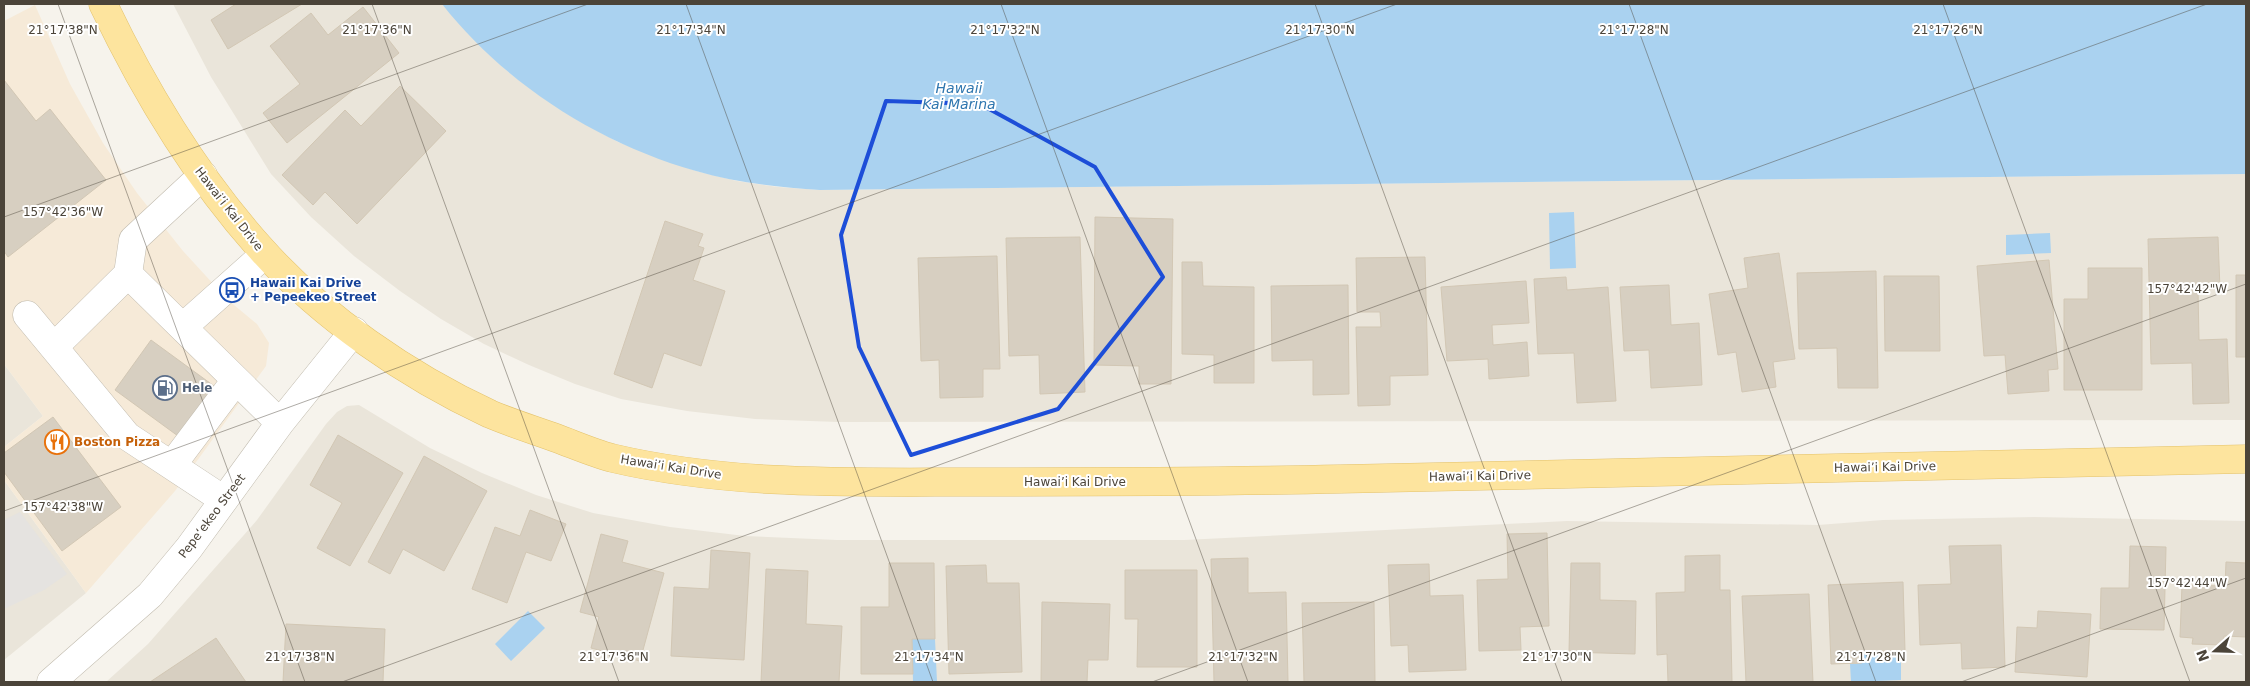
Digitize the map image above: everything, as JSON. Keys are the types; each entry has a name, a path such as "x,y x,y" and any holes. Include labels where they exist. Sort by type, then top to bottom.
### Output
{"main road":[{"name":"Hawai’i Kai Drive","path":"103,4 128,57 157,108 229,212 265,254 315,302 354,332 410,370 494,416 607,457 678,470 750,479 838,482 1194,482 2246,458"}],"street":[{"path":"54,347 128,274 133,240 203,175"},
{"path":"183,327 265,254"},
{"path":"128,274 280,423"},
{"path":"28,315 128,436 224,500"},
{"name":"Pepeʻekeo Street","path":"51,682 150,595 189,548 280,423 354,332"},
{"path":"172,465 236,380"}],"highlighted area":[{"path":"886,101 980,104 1095,167 1163,277 1058,409 911,455 859,347 841,235"}],"shaded area":[{"path":"173,4 442,4 481,47 512,75 546,100 581,122 618,142 696,171 737,181 778,187 820,190 2246,174 2246,420 838,422 755,419 687,411 621,399 575,384 484,344 441,319 354,256 311,217 271,174 211,77"},
{"path":"35,5 70,84 103,143 137,193 183,251 228,300 257,324 269,343 266,366 175,491 86,593 4,480 4,447 43,416 4,364 4,21"},
{"path":"4,364 43,416 4,447"},
{"path":"359,405 430,448 482,473 536,495 593,513 670,527 745,536 837,540 1184,540 1567,521 1818,525 1883,520 2034,517 2246,521 2246,682 106,682 148,644 257,520 326,424 337,412 347,406"},
{"path":"4,480 86,593 4,660"},
{"path":"20,512 67,574 44,590 4,609 4,520"}],"water":[{"name":"Hawaii Kai Marina","path":"442,4 2246,4 2246,174 820,190 757,184 696,171 660,159 589,127 524,85 494,60"},
{"path":"1574,212 1576,268 1550,269 1549,213"},
{"path":"2050,233 2051,253 2006,255 2006,235"},
{"path":"528,611 545,628 511,661 495,644"},
{"path":"912,639 935,639 937,682 913,682"},
{"path":"1901,652 1901,680 1851,682 1850,664 1862,663 1861,653"}],"building":[{"path":"236,4 302,4 228,49 211,20"},
{"path":"363,7 399,53 287,143 263,113 300,84 270,46 311,13 328,35"},
{"path":"4,80 36,121 50,109 106,180 8,257 4,251"},
{"path":"400,86 446,131 357,224 325,192 313,205 282,175 345,110 361,126"},
{"path":"1095,217 1173,219 1171,384 1139,384 1139,366 1094,365"},
{"path":"665,221 703,234 698,246 704,248 693,280 725,291 701,366 664,353 652,388 614,374"},
{"path":"1080,237 1085,392 1040,394 1039,355 1009,356 1006,238"},
{"path":"2218,237 2220,289 2198,290 2199,340 2227,339 2229,403 2193,404 2192,363 2151,364 2148,239"},
{"path":"1779,253 1795,359 1773,362 1776,387 1742,392 1736,352 1718,355 1709,294 1748,288 1744,258"},
{"path":"997,256 1000,369 983,369 983,397 940,398 939,360 921,361 918,258"},
{"path":"1425,257 1428,375 1390,376 1390,405 1358,406 1356,327 1381,327 1380,312 1357,312 1356,258"},
{"path":"2049,260 2058,369 2048,370 2049,391 2008,394 2005,355 1984,356 1977,266"},
{"path":"1182,262 1202,262 1203,286 1254,287 1254,383 1214,383 1214,355 1182,354"},
{"path":"2088,268 2142,268 2142,390 2064,390 2064,299 2088,299"},
{"path":"1876,271 1878,388 1838,388 1837,348 1799,349 1797,273"},
{"path":"2236,275 2246,275 2246,357 2236,357"},
{"path":"1884,276 1939,276 1940,351 1885,351"},
{"path":"1566,277 1567,290 1608,287 1616,401 1577,403 1574,353 1538,354 1534,279"},
{"path":"1526,281 1529,323 1492,325 1493,345 1527,342 1529,376 1489,379 1488,359 1447,361 1441,287"},
{"path":"1348,285 1349,394 1313,395 1313,360 1272,361 1271,286"},
{"path":"1669,285 1671,325 1699,323 1702,385 1651,388 1649,350 1624,351 1620,287"},
{"name":"Hele","path":"151,340 214,386 178,436 115,390"},
{"path":"53,417 121,507 62,551 4,472 4,453"},
{"path":"338,435 403,473 350,566 317,548 342,503 310,485"},
{"path":"424,456 487,491 444,571 403,549 390,574 368,562"},
{"path":"530,510 566,524 551,561 526,552 507,603 472,589 495,527 520,536"},
{"path":"1547,533 1549,626 1520,627 1521,650 1479,651 1477,580 1508,579 1507,534"},
{"path":"601,534 628,541 622,562 664,573 640,661 591,648 599,617 580,612"},
{"path":"2001,545 2005,667 1962,669 1961,643 1920,645 1918,585 1951,584 1949,546"},
{"path":"2130,546 2166,547 2164,630 2100,629 2101,588 2129,588"},
{"path":"711,550 750,553 744,660 671,656 674,587 709,589"},
{"path":"1720,555 1720,590 1730,590 1732,682 1668,682 1667,654 1657,655 1656,593 1685,592 1685,556"},
{"path":"1248,558 1248,593 1286,592 1288,682 1214,682 1211,559"},
{"path":"2226,562 2246,563 2246,637 2224,636 2223,645 2192,644 2193,638 2180,637 2182,585 2225,586"},
{"path":"889,563 934,563 935,639 912,639 913,674 861,674 861,607 889,607"},
{"path":"1571,563 1600,563 1600,600 1636,601 1635,654 1569,652"},
{"path":"1429,564 1430,596 1463,595 1466,670 1409,672 1408,645 1391,646 1388,565"},
{"path":"986,565 987,583 1019,583 1022,672 949,674 946,566"},
{"path":"766,569 808,571 806,624 842,626 839,682 761,682"},
{"path":"1125,570 1197,570 1197,667 1137,667 1138,619 1125,619"},
{"path":"1903,582 1905,651 1861,653 1862,663 1831,664 1828,585"},
{"path":"1809,594 1813,682 1746,682 1742,596"},
{"path":"1042,602 1110,604 1108,660 1088,660 1087,682 1041,682"},
{"path":"1374,602 1375,682 1304,682 1302,603"},
{"path":"2038,611 2091,614 2087,677 2015,672 2017,627 2037,628"},
{"path":"286,624 385,629 383,682 283,682"},
{"path":"216,638 246,682 150,682"}],"place":[{"name":"Hawaii Kai Drive + Pepeekeo Street","path":"232,290"},
{"name":"Hele","path":"165,388"},
{"name":"Boston Pizza","path":"57,442"}]}
